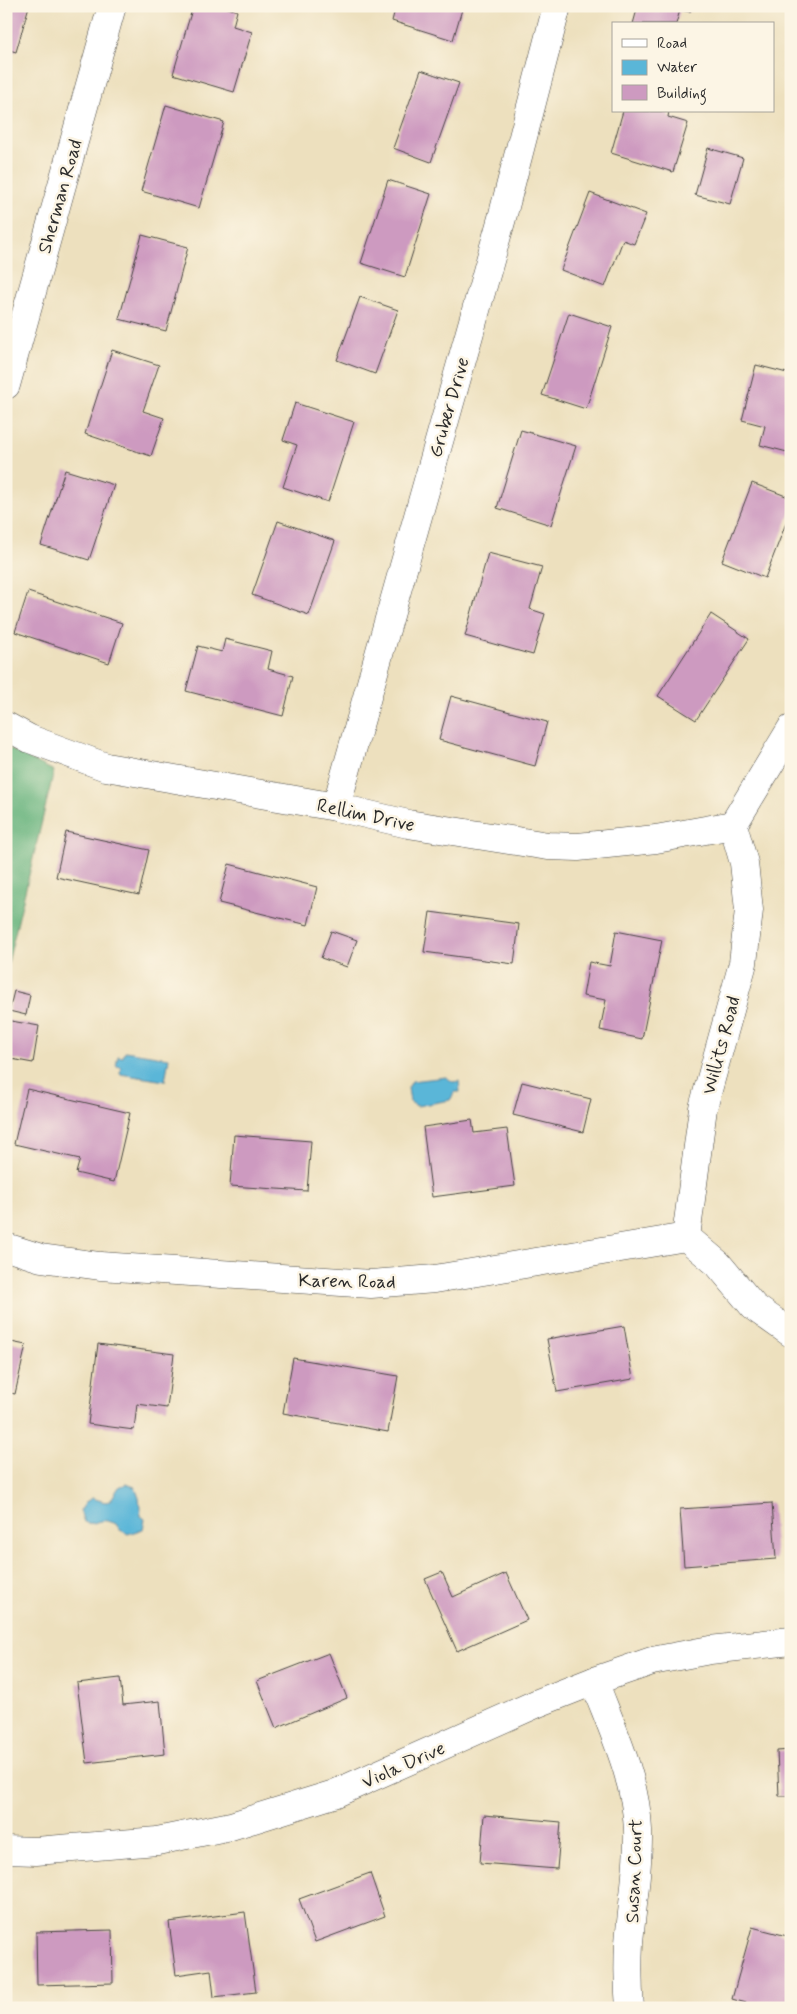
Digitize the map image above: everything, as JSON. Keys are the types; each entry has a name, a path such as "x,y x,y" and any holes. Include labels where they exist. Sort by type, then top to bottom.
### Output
{"street":[{"name":"Sherman Road","path":"6,385 112,6"},
{"name":"Gruber Drive","path":"336,807 502,218 557,6"},
{"name":"Rellim Drive","path":"6,726 30,739 106,766 336,807 408,824 548,846 578,847 656,839 733,825"},
{"path":"733,825 791,729"},
{"name":"Willits Road","path":"686,1238 703,1108 743,963 750,910 744,863 733,825"},
{"path":"686,1238 718,1264 754,1307 791,1333"},
{"name":"Karen Road","path":"6,1248 41,1258 100,1266 371,1284 434,1279 686,1238"},
{"name":"Viola Drive","path":"6,1850 36,1851 157,1841 231,1826 334,1794 529,1707 594,1681 652,1661 710,1650 791,1641"},
{"name":"Susan Court","path":"594,1681 628,1774 638,1829 636,1886 629,1943 630,2008"}],"green space":[{"path":"6,747 54,771 6,971"}],"water":[{"path":"125,1051 169,1058 165,1081 120,1074 121,1067 116,1066 118,1056 123,1057"},
{"path":"446,1077 453,1082 459,1081 460,1092 455,1092 450,1100 417,1106 410,1102 408,1088 412,1081"},
{"path":"126,1484 135,1487 139,1498 141,1516 145,1519 143,1529 128,1534 109,1521 84,1522 80,1511 87,1501 92,1498 105,1502 110,1501 119,1487"}],"building":[{"path":"6,6 29,6 16,52 6,49"},
{"path":"193,6 222,6 237,11 233,26 252,32 234,92 173,74"},
{"path":"396,6 463,6 453,40 392,21"},
{"path":"638,6 692,6 690,12 680,10 677,22 634,22"},
{"path":"421,70 459,83 431,162 393,148"},
{"path":"166,105 224,122 199,208 141,191"},
{"path":"623,112 669,112 668,117 688,123 673,172 611,153"},
{"path":"708,148 743,158 730,204 695,195"},
{"path":"388,180 431,194 405,277 361,263"},
{"path":"590,193 646,214 634,244 623,240 605,287 561,270"},
{"path":"142,235 188,247 166,331 119,319"},
{"path":"360,297 398,310 375,374 337,360"},
{"path":"569,313 612,327 586,409 542,395"},
{"path":"112,350 159,365 143,411 164,418 151,456 85,434"},
{"path":"756,365 791,374 791,453 760,445 765,426 742,420"},
{"path":"295,403 354,422 328,502 283,487 297,445 283,440"},
{"path":"521,430 576,446 551,525 497,508"},
{"path":"65,470 114,485 89,560 41,545"},
{"path":"752,483 791,498 791,510 765,578 722,561"},
{"path":"278,521 335,541 309,615 252,595"},
{"path":"488,553 542,567 530,609 545,614 533,655 465,636"},
{"path":"28,592 122,623 109,663 15,632"},
{"path":"711,614 749,639 696,720 658,696"},
{"path":"225,639 272,651 268,669 293,676 283,716 186,691 198,646 222,652"},
{"path":"451,696 547,722 535,766 439,740"},
{"path":"66,832 149,850 139,895 56,877"},
{"path":"229,864 317,887 308,925 219,903"},
{"path":"430,912 519,924 514,964 424,952"},
{"path":"331,931 357,940 347,967 321,958"},
{"path":"616,931 662,940 642,1039 600,1030 606,1000 583,996 589,962 610,966"},
{"path":"14,991 30,995 26,1015 9,1011"},
{"path":"6,1020 39,1026 33,1063 6,1058"},
{"path":"522,1082 591,1099 583,1132 513,1115"},
{"path":"27,1089 130,1113 114,1182 76,1173 80,1159 14,1144"},
{"path":"472,1120 474,1133 507,1129 515,1186 432,1197 423,1127"},
{"path":"234,1135 311,1141 307,1191 230,1186"},
{"path":"624,1326 633,1379 557,1392 547,1339"},
{"path":"6,1341 26,1345 15,1394 6,1392"},
{"path":"98,1344 174,1354 167,1408 137,1404 134,1430 88,1424"},
{"path":"293,1358 398,1376 388,1432 283,1413"},
{"path":"772,1503 776,1559 684,1566 680,1509"},
{"path":"442,1572 453,1597 506,1573 527,1620 457,1651 425,1579"},
{"path":"329,1653 347,1698 276,1728 257,1681"},
{"path":"120,1678 123,1705 160,1701 165,1754 87,1763 77,1683"},
{"path":"791,1750 791,1796 779,1796 777,1751"},
{"path":"484,1815 561,1822 557,1869 480,1863"},
{"path":"370,1873 385,1916 315,1942 299,1899"},
{"path":"245,1912 256,1992 214,1997 211,1970 176,1975 169,1922"},
{"path":"752,1927 791,1937 791,1976 789,1985 791,1985 791,2008 764,2008 732,1999"},
{"path":"112,1930 113,1983 37,1985 36,1932"}]}
